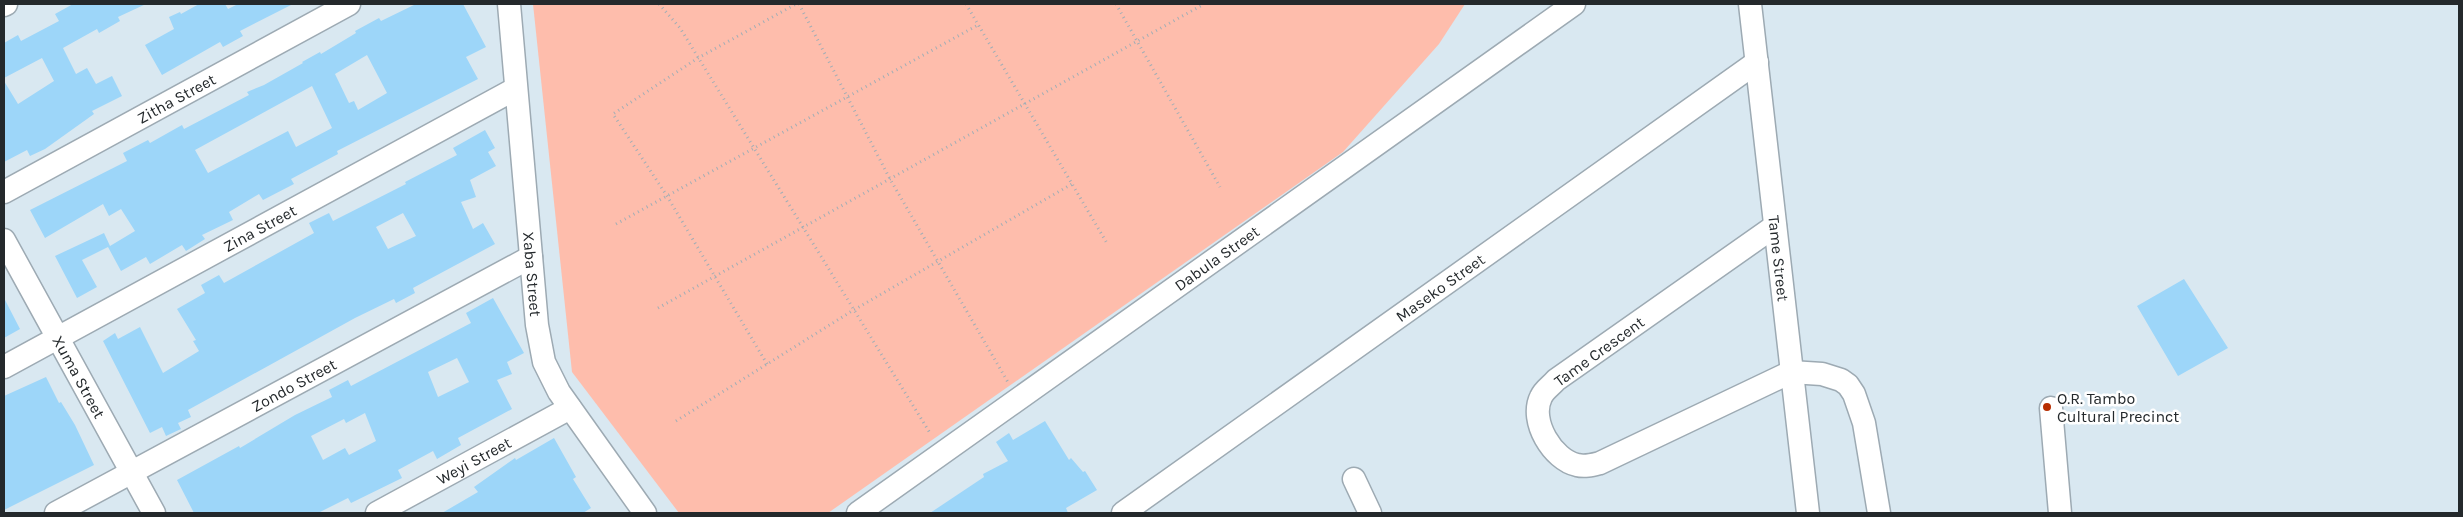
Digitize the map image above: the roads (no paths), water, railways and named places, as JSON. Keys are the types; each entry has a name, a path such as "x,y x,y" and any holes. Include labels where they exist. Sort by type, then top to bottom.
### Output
{"street":[{"name":"Zitha Street","path":"4,192 349,4"},
{"name":"Xaba Street","path":"509,4 537,325 544,362 570,408 644,513"},
{"name":"Dabula Street","path":"858,513 1574,4"},
{"name":"Tame Street","path":"1750,4 1808,513"},
{"name":"Maseko Street","path":"1123,513 1757,62"},
{"name":"Zina Street","path":"4,368 515,89"},
{"name":"Tame Crescent","path":"1776,226 1556,380 1540,398 1538,417 1542,430 1554,448 1566,460 1585,466 1600,463 1792,372"},
{"name":"Xuma Street","path":"4,240 154,513"},
{"name":"Zondo Street","path":"56,513 531,257"},
{"path":"1792,372 1832,376 1848,385 1854,394 1864,423 1879,513"},
{"name":"Weyi Street","path":"377,513 570,408"},
{"path":"2050,408 2060,513"},
{"path":"1354,479 1370,513"}],"place":[{"name":"O.R. Tambo Cultural Precinct","path":"2047,407"}]}
